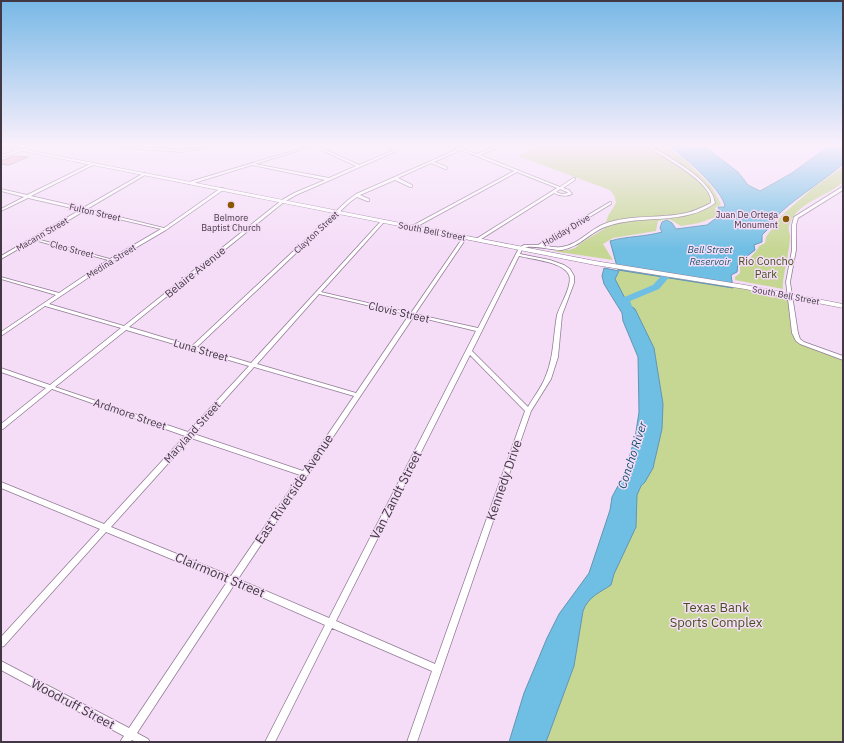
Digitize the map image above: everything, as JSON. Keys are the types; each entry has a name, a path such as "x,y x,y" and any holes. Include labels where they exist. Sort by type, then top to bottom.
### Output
{"main road":[{"name":"South Bell Street","path":"178,181 465,237 520,252 745,287 843,306"}],"street":[{"path":"1,210 59,181"},
{"name":"Macann Street","path":"1,258 133,181"},
{"path":"190,183 198,181"},
{"name":"Belaire Avenue","path":"1,427 283,201 325,181"},
{"name":"Clayton Street","path":"194,348 337,212 357,195 388,181"},
{"path":"400,181 411,186"},
{"path":"413,227 499,181"},
{"path":"541,181 568,191 570,194 562,195 553,192"},
{"path":"477,240 571,181"},
{"path":"539,246 560,249 571,246 607,225 627,221 691,214 704,209 713,203 714,198 699,181"},
{"name":"Medina Street","path":"1,334 111,260 165,229 222,189"},
{"path":"843,189 804,210 796,217 794,225 794,250 788,282 795,333 798,340 802,343 843,358"},
{"name":"Fulton Street","path":"1,190 165,229"},
{"path":"357,195 368,200"},
{"name":"Holiday Drive","path":"520,252 524,246 539,246 610,203"},
{"name":"Maryland Street","path":"1,643 383,221"},
{"name":"East Riverside Avenue","path":"128,738 357,395 465,237"},
{"name":"Cleo Street","path":"33,239 111,260"},
{"name":"Van Zandt Street","path":"270,742 520,252"},
{"name":"Kennedy Drive","path":"412,742 528,411 548,378 555,357 560,315 572,283 572,276 568,270 562,266 520,252"},
{"path":"1,278 60,295"},
{"name":"Clovis Street","path":"318,293 480,330"},
{"name":"Luna Street","path":"46,304 357,395"},
{"path":"469,351 528,411"},
{"name":"Ardmore Street","path":"1,370 304,474"},
{"name":"Clairmont Street","path":"1,485 234,581 437,668"},
{"name":"Woodruff Street","path":"1,665 128,738 145,742"}],"green space":[{"path":"585,181 706,181 711,186 721,204 715,208 718,216 699,223 681,226 669,219 658,221 656,231 613,238 603,244 613,260 552,251 569,250 575,248 604,229 608,216 616,203 615,197 610,190"},
{"name":"Rio Concho Park","path":"823,181 843,181 836,187 800,209 790,223 790,243 783,289 735,280 735,277 740,273 740,265 748,262 759,246 765,243 766,237 781,216"},
{"name":"Texas Bank Sports Complex","path":"624,264 790,296 798,340 843,358 843,742 524,742 658,426 615,278"}],"water":[{"name":"Bell Street Reservoir","path":"709,181 745,181 748,185 760,191 778,181 821,181 796,199 778,215 762,235 762,242 754,245 755,250 746,257 745,261 738,263 737,272 731,275 733,288 618,270 610,241 662,232 660,228 662,222 667,220 672,223 676,229 707,225 715,219 723,218 718,207 725,207 723,200"},
{"path":"604,268 619,271 615,279 628,304 635,309 654,348 663,404 662,429 653,468 637,495 636,527 614,574 611,585 591,599 583,611 574,666 546,742 509,742 524,693 547,638 559,614 589,573 610,510 612,497 628,467 629,457 635,438 639,412 638,357 623,321 622,313 604,284 602,276"}],"waterway":[{"name":"Concho River","path":"630,312 625,300 656,287 673,268"}],"place":[{"name":"Belmore Baptist Church","path":"231,205"},
{"name":"Juan De Ortega Monument","path":"786,219"}]}
